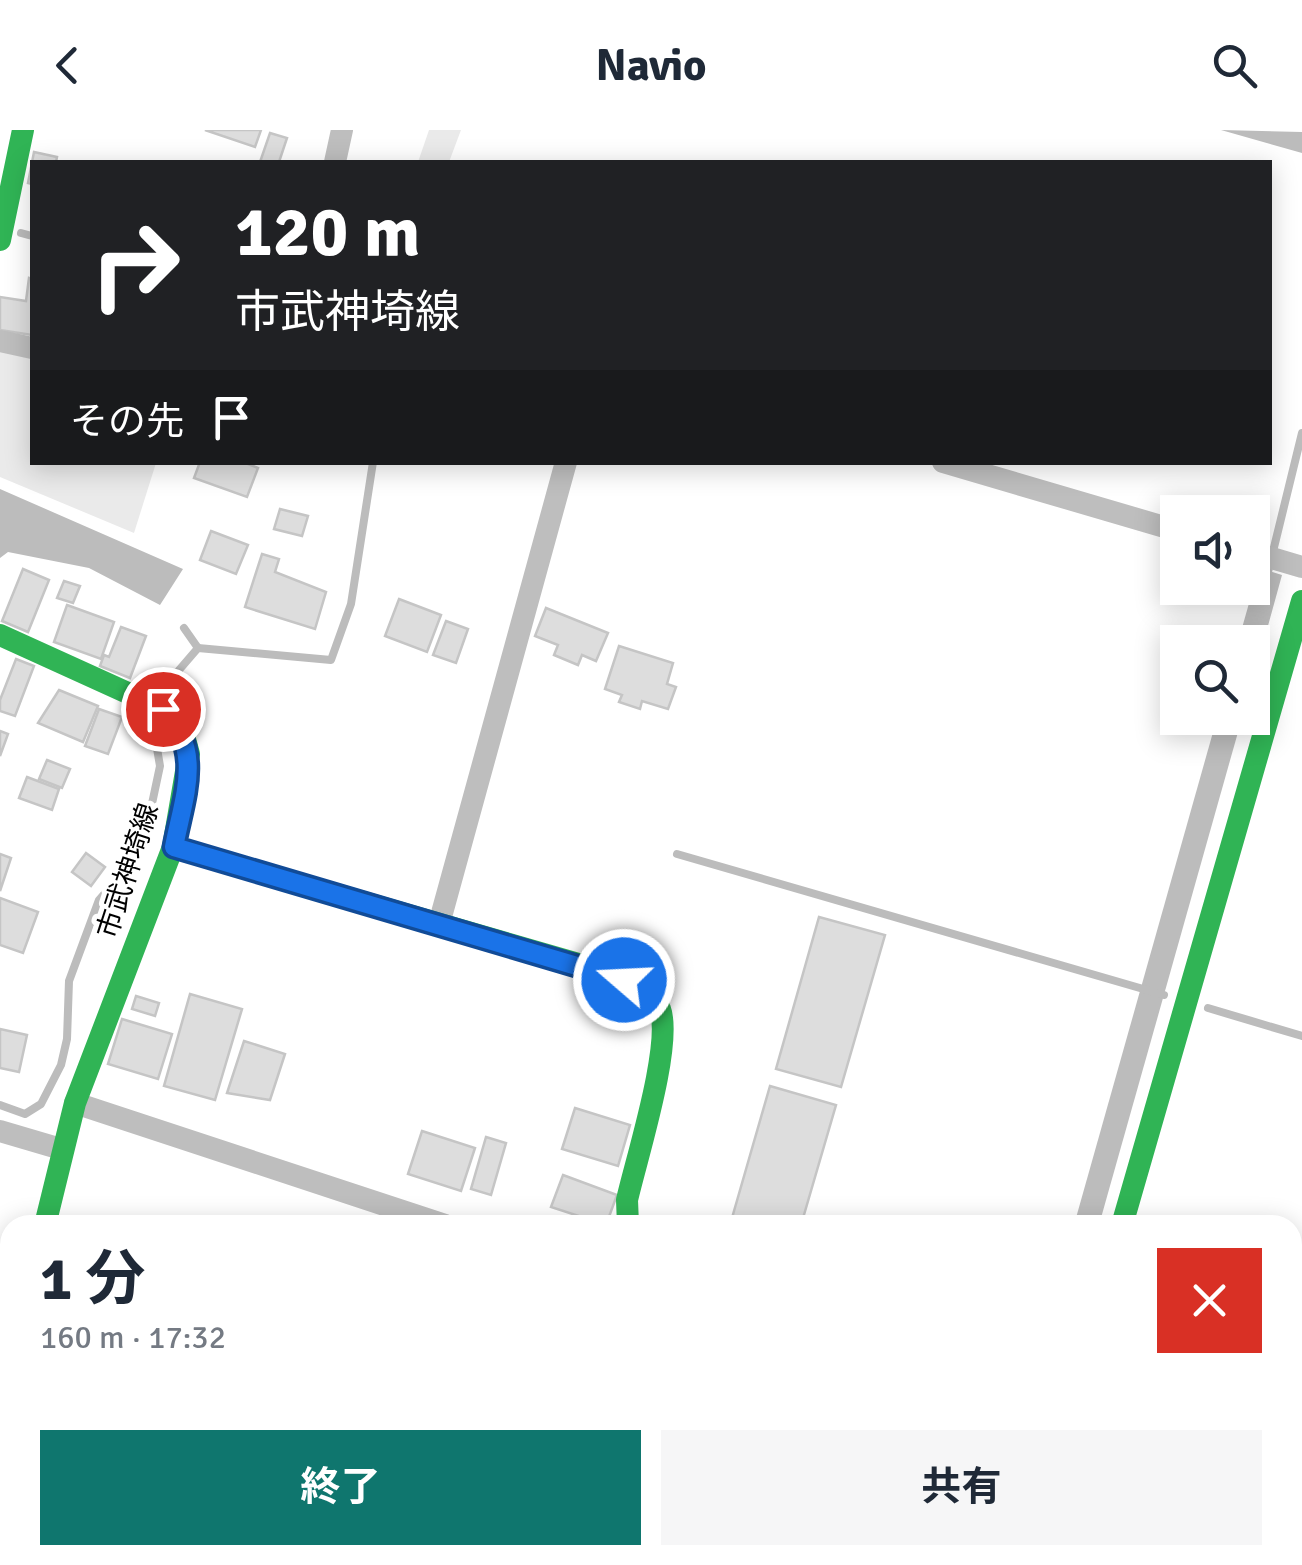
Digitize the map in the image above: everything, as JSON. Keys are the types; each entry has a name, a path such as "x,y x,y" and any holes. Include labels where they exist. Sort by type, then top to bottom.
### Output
{"street":[{"path":"0,240 21,209 23,130"},
{"path":"335,160 342,130"},
{"path":"0,341 30,348"},
{"path":"439,924 565,465"},
{"path":"953,465 1160,526"},
{"path":"1270,558 1299,566"},
{"path":"1125,1215 1302,601"},
{"name":"市武神埼線","path":"0,635 163,709 182,728 189,754 174,847 75,1103 46,1215"},
{"path":"174,847 603,971 645,988 662,1011 662,1040 627,1200 628,1215"},
{"path":"75,1103 415,1215"},
{"path":"0,1131 61,1148"}],"shaded area":[{"path":"429,130 461,130 450,160 419,160"},
{"path":"1221,130 1302,132 1302,153"},
{"path":"0,350 30,358 30,465 155,465 134,533 0,477"},
{"path":"0,489 183,569 160,605 89,568 8,552 0,558"},
{"path":"1270,571 1282,575 1268,625 1243,625 1248,605 1270,605"},
{"path":"1212,735 1237,735 1102,1215 1077,1215"}],"building":[{"path":"205,130 261,130 255,147"},
{"path":"270,133 287,138 280,160 261,160"},
{"path":"34,152 57,157 56,160 32,160"},
{"path":"29,278 30,335 0,330 0,297 26,301"},
{"path":"199,465 258,468 247,497 194,478"},
{"path":"280,509 308,516 302,536 274,529"},
{"path":"211,531 248,545 236,574 200,560"},
{"path":"262,554 279,559 275,572 326,592 315,629 245,607"},
{"path":"23,569 49,580 28,632 2,621"},
{"path":"64,581 80,586 73,603 57,598"},
{"path":"399,599 441,615 427,652 385,636"},
{"path":"67,605 114,622 101,659 54,642"},
{"path":"546,608 608,633 596,661 582,655 578,665 554,655 558,645 535,636"},
{"path":"446,621 468,629 456,663 433,655"},
{"path":"121,627 146,636 130,678 100,666 104,655 109,657"},
{"path":"619,646 673,663 667,684 676,687 668,709 642,701 640,709 619,702 622,695 605,689"},
{"path":"16,659 34,666 15,716 0,711 0,700"},
{"path":"59,690 98,706 83,742 38,723"},
{"path":"99,709 122,717 108,754 85,746"},
{"path":"0,731 8,734 0,756"},
{"path":"47,760 70,769 62,788 39,779"},
{"path":"27,777 59,789 52,810 19,798"},
{"path":"86,853 105,867 91,886 72,872"},
{"path":"0,854 11,858 0,891"},
{"path":"0,898 38,912 23,953 0,945"},
{"path":"819,917 885,935 841,1087 776,1069"},
{"path":"190,994 242,1009 215,1100 164,1086"},
{"path":"136,996 159,1003 155,1016 132,1009"},
{"path":"122,1019 172,1034 158,1079 108,1064"},
{"path":"0,1029 27,1035 19,1072 0,1068"},
{"path":"244,1041 285,1054 270,1100 227,1093"},
{"path":"770,1086 836,1105 804,1215 733,1215"},
{"path":"575,1108 630,1125 618,1166 562,1149"},
{"path":"422,1131 475,1148 461,1191 408,1174"},
{"path":"486,1137 506,1143 491,1195 471,1189"},
{"path":"563,1175 617,1195 610,1215 575,1215 551,1207"}],"waterway":[{"path":"21,233 30,235"},
{"path":"1270,564 1302,433"},
{"path":"167,684 198,648 331,660 351,604 373,465"},
{"path":"184,628 198,648"},
{"path":"0,1105 25,1114 41,1104 61,1065 67,1039 69,981 99,900 130,864 150,813 160,766 153,725"},
{"path":"677,854 1164,995"},
{"path":"1208,1008 1302,1036"}],"traffic: fast":[{"path":"0,240 23,130"},
{"path":"1125,1215 1302,601"},
{"path":"0,635 163,709 182,728 189,754 173,847 75,1103 47,1215"},
{"path":"173,847 603,971 650,995 660,1009 662,1048 627,1200 628,1215"}],"route":[{"path":"163,709 182,728 189,754 174,847 624,980"}]}
